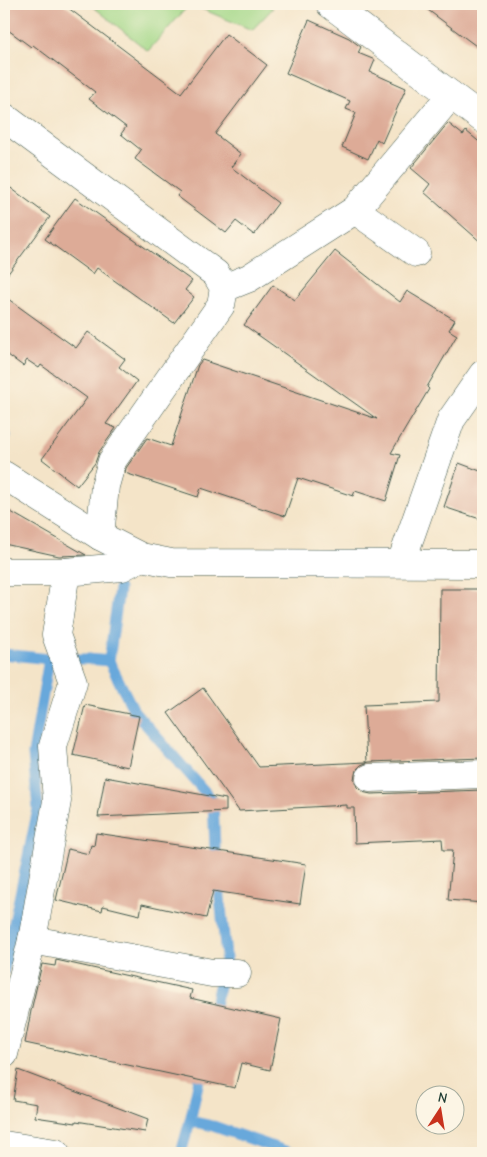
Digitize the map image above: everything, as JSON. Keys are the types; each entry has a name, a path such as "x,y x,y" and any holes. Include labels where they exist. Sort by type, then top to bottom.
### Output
{"street":[{"path":"330,4 483,120"},
{"path":"224,288 249,278 355,210 451,95"},
{"path":"4,117 216,274 224,288 221,304 112,461 105,486 100,536"},
{"path":"355,210 416,254"},
{"path":"401,563 451,420 483,374"},
{"path":"4,475 100,536 141,558 171,563 483,564"},
{"path":"4,572 66,572 122,568 141,558"},
{"path":"4,1054 32,940 57,801 53,746 72,682 56,634 66,572"},
{"path":"370,778 483,774"},
{"path":"32,940 224,973"},
{"path":"4,1145 56,1153"}],"green space":[{"path":"90,4 190,4 148,51"},
{"path":"190,4 266,4 273,8 252,30"}],"building":[{"path":"4,4 63,4 181,93 226,34 267,65 215,134 241,154 231,167 278,203 254,235 236,221 226,233 177,196 180,192 135,159 141,150 121,134 126,127 89,99 95,92 33,45 31,47 4,27"},
{"path":"420,4 483,4 483,51 468,40"},
{"path":"309,20 349,38 361,47 358,53 375,60 370,72 406,88 382,143 377,139 368,159 342,147 356,113 346,109 350,101 286,73"},
{"path":"448,123 463,135 466,131 483,145 483,244 424,192 430,184 411,168"},
{"path":"4,183 50,217 4,279"},
{"path":"75,198 192,281 185,290 194,297 174,323 97,268 93,274 45,239"},
{"path":"335,251 400,302 407,291 455,320 449,330 457,335 427,387 429,389 391,453 400,455 386,501 355,491 353,496 298,478 285,516 201,488 198,497 125,473 126,468 147,438 171,446 198,365 202,360 377,419 244,325 273,285 295,300"},
{"path":"4,296 76,348 88,332 125,359 119,367 137,381 106,424 116,428 99,452 95,463 77,486 42,459 87,398 41,365 39,368 27,360 23,366 4,352"},
{"path":"459,463 483,472 483,520 444,507"},
{"path":"4,508 86,555 59,556 4,544"},
{"path":"440,589 483,589 483,758 369,762 361,765 356,770 354,779 357,787 362,792 371,794 483,790 483,903 448,900 453,850 443,850 442,839 355,843 354,808 347,808 347,805 239,811 168,713 203,688 259,767 367,762 364,705 439,702"},
{"path":"85,705 139,716 128,767 73,755"},
{"path":"105,777 226,799 226,811 98,817"},
{"path":"96,833 306,864 300,904 213,891 206,918 142,904 140,915 103,906 102,911 56,900 68,849 89,854 91,845 94,846"},
{"path":"56,960 192,990 190,998 281,1019 270,1070 241,1063 235,1088 25,1043 42,964 55,966"},
{"path":"18,1070 148,1119 145,1132 76,1121 76,1123 35,1117 37,1104 13,1100"}],"waterway":[{"path":"119,589 109,661 134,711 213,801 215,848 226,956 212,1018"},
{"path":"4,654 49,659 109,661"},
{"path":"4,970 38,809 33,754 49,659"},
{"path":"181,1153 202,1066"},
{"path":"190,1121 213,1126 291,1153"}]}
